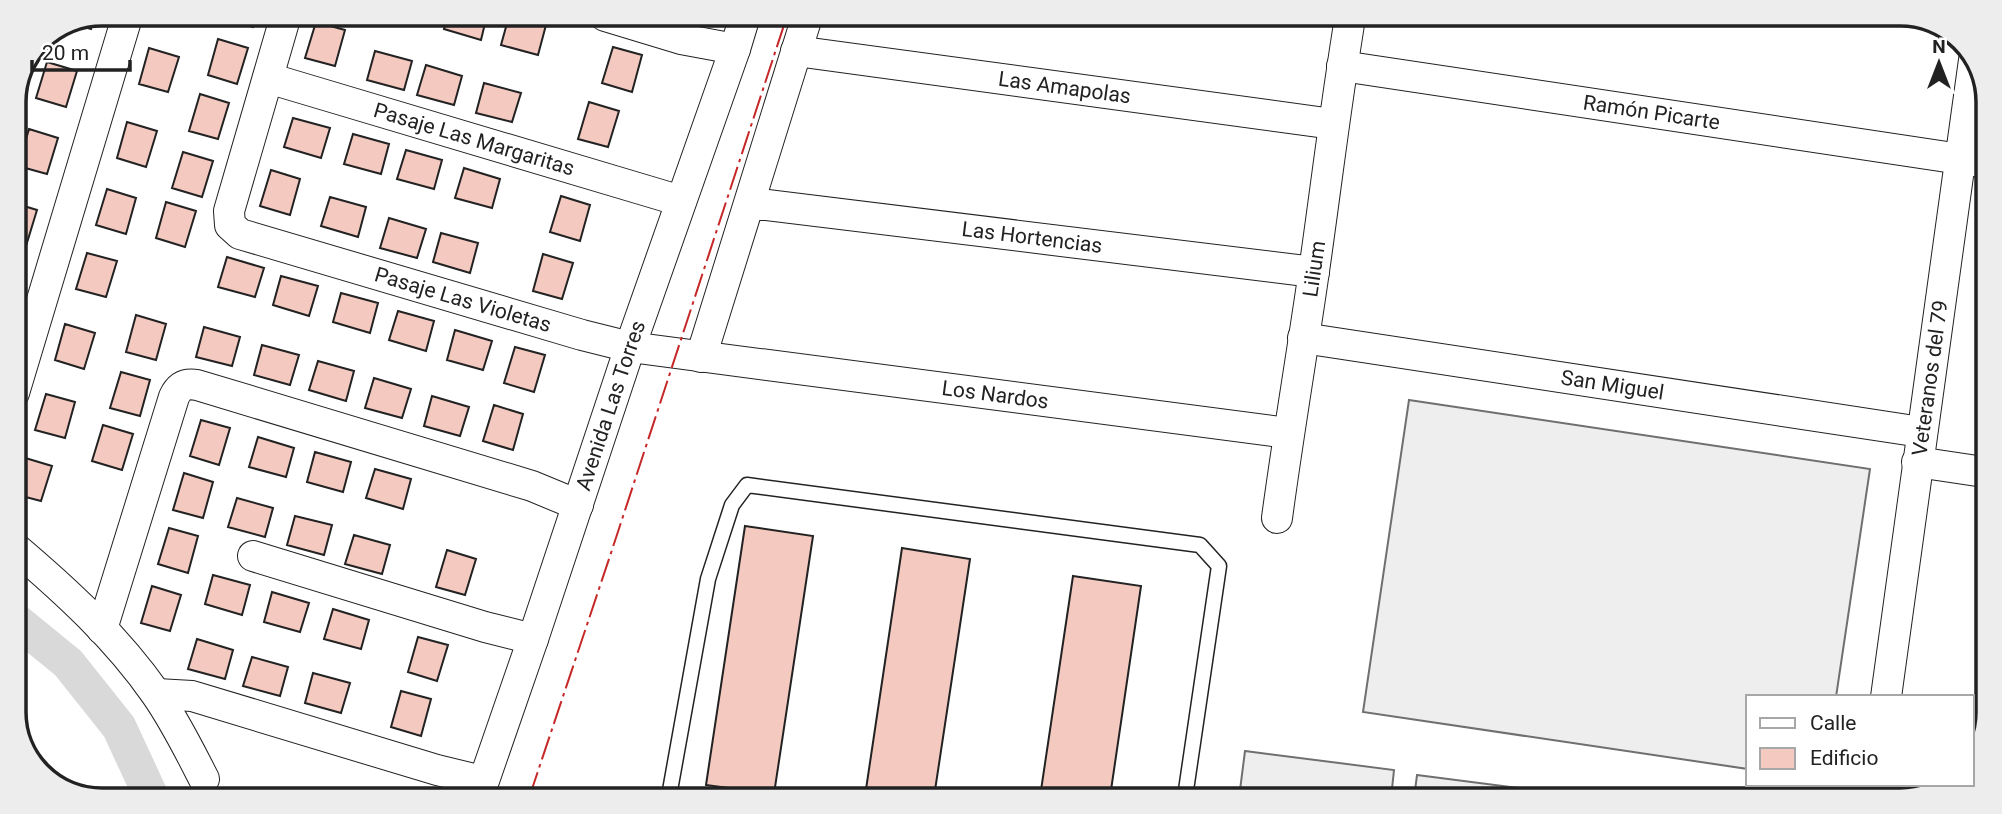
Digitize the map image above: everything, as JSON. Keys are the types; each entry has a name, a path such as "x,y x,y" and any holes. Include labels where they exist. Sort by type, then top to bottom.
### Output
{"street":[{"path":"26,353 124,26"},
{"path":"268,78 283,26"},
{"path":"640,26 735,50"},
{"name":"Avenida Las Torres","path":"481,788 742,26"},
{"path":"701,357 804,26"},
{"name":"Lilium","path":"1277,518 1349,26"},
{"name":"Las Amapolas","path":"796,51 1333,124"},
{"name":"Ramón Picarte","path":"1342,66 1974,161"},
{"name":"Pasaje Las Margaritas","path":"268,78 681,201"},
{"name":"Pasaje Las Violetas","path":"268,78 229,211 230,225 240,233 569,331 630,347 701,357"},
{"name":"Veteranos del 79","path":"1886,695 1917,462 1974,161 1974,88"},
{"name":"Las Hortencias","path":"749,205 1314,272"},
{"name":"San Miguel","path":"1303,338 1922,432"},
{"name":"Los Nardos","path":"701,357 1288,433"},
{"path":"102,629 174,397 177,390 190,384 532,486 578,505"},
{"path":"1917,462 1976,471"},
{"path":"253,556 485,627 533,639"},
{"path":"26,557 60,586 127,656 183,736 204,779"},
{"path":"156,694 192,696 437,771 481,788"}],"lane":[{"path":"670,788 708,579 732,505 747,485 1200,545 1219,566 1186,788"}],"shaded area":[{"path":"1409,400 1870,469 1836,695 1746,695 1746,769 1363,712"},
{"path":"1245,751 1394,770 1392,788 1240,788"},
{"path":"1417,775 1518,788 1415,788"}],"building":[{"path":"315,26 345,30 335,66 305,58"},
{"path":"445,26 484,26 481,40 444,29"},
{"path":"506,26 546,26 538,55 501,45"},
{"path":"218,39 248,48 237,84 208,75"},
{"path":"613,47 642,55 632,92 602,83"},
{"path":"149,48 179,57 168,92 139,84"},
{"path":"375,51 412,61 404,90 367,80"},
{"path":"47,62 77,71 66,107 36,98"},
{"path":"426,65 462,76 454,105 417,95"},
{"path":"484,83 521,93 512,122 476,113"},
{"path":"200,94 229,103 218,139 189,131"},
{"path":"589,102 619,111 608,147 578,139"},
{"path":"293,118 330,128 321,158 284,147"},
{"path":"127,122 157,131 146,167 117,158"},
{"path":"29,129 58,138 47,174 26,168 26,139"},
{"path":"353,134 389,144 381,174 344,164"},
{"path":"406,150 442,160 434,189 397,179"},
{"path":"183,152 213,161 202,197 172,188"},
{"path":"464,168 500,179 492,208 455,198"},
{"path":"271,170 300,179 290,215 260,206"},
{"path":"107,189 136,198 126,234 96,225"},
{"path":"561,196 590,205 580,241 550,232"},
{"path":"330,197 366,207 358,237 321,226"},
{"path":"166,202 196,211 185,247 156,238"},
{"path":"26,207 37,210 26,246"},
{"path":"389,218 426,229 417,258 380,248"},
{"path":"441,233 478,243 470,273 433,262"},
{"path":"87,253 117,261 106,297 76,289"},
{"path":"543,254 573,263 562,299 533,291"},
{"path":"227,257 264,268 255,297 218,287"},
{"path":"281,276 318,286 309,316 273,305"},
{"path":"341,293 378,303 370,333 333,322"},
{"path":"398,311 434,321 426,351 389,340"},
{"path":"136,315 166,324 156,360 126,352"},
{"path":"65,324 95,333 84,369 55,360"},
{"path":"204,327 240,337 232,366 196,357"},
{"path":"455,330 492,341 483,370 447,360"},
{"path":"262,345 299,355 290,385 254,375"},
{"path":"515,347 545,355 534,392 504,383"},
{"path":"318,361 354,371 346,401 309,390"},
{"path":"121,372 150,380 140,416 110,408"},
{"path":"374,378 411,389 402,418 365,408"},
{"path":"46,394 75,402 65,438 35,430"},
{"path":"432,396 469,407 460,436 424,426"},
{"path":"494,405 523,414 513,450 483,441"},
{"path":"201,420 230,428 219,465 190,456"},
{"path":"103,425 133,434 122,470 92,461"},
{"path":"258,437 294,448 286,477 249,467"},
{"path":"315,452 351,462 343,492 307,482"},
{"path":"26,458 52,466 41,501 26,497"},
{"path":"375,469 411,479 403,509 366,498"},
{"path":"184,473 213,482 203,518 173,510"},
{"path":"237,498 273,508 265,537 228,527"},
{"path":"295,516 332,525 324,555 287,545"},
{"path":"745,526 813,536 775,788 706,785"},
{"path":"169,528 198,536 188,573 158,564"},
{"path":"354,535 390,545 382,574 345,564"},
{"path":"902,548 970,559 935,788 866,788"},
{"path":"447,550 476,559 465,595 436,587"},
{"path":"213,575 250,585 242,615 205,604"},
{"path":"1073,576 1141,586 1111,788 1041,788"},
{"path":"152,586 181,595 170,631 141,623"},
{"path":"272,592 309,603 300,632 264,622"},
{"path":"333,609 369,620 361,649 324,639"},
{"path":"418,637 448,645 437,681 408,672"},
{"path":"197,639 233,650 225,679 188,669"},
{"path":"252,657 288,667 280,696 243,686"},
{"path":"313,673 350,683 341,713 305,703"},
{"path":"401,691 431,699 421,736 391,727"}],"waterway":[{"path":"26,629 68,663 119,727 147,788"}],"power":[{"path":"532,788 784,26"}]}
